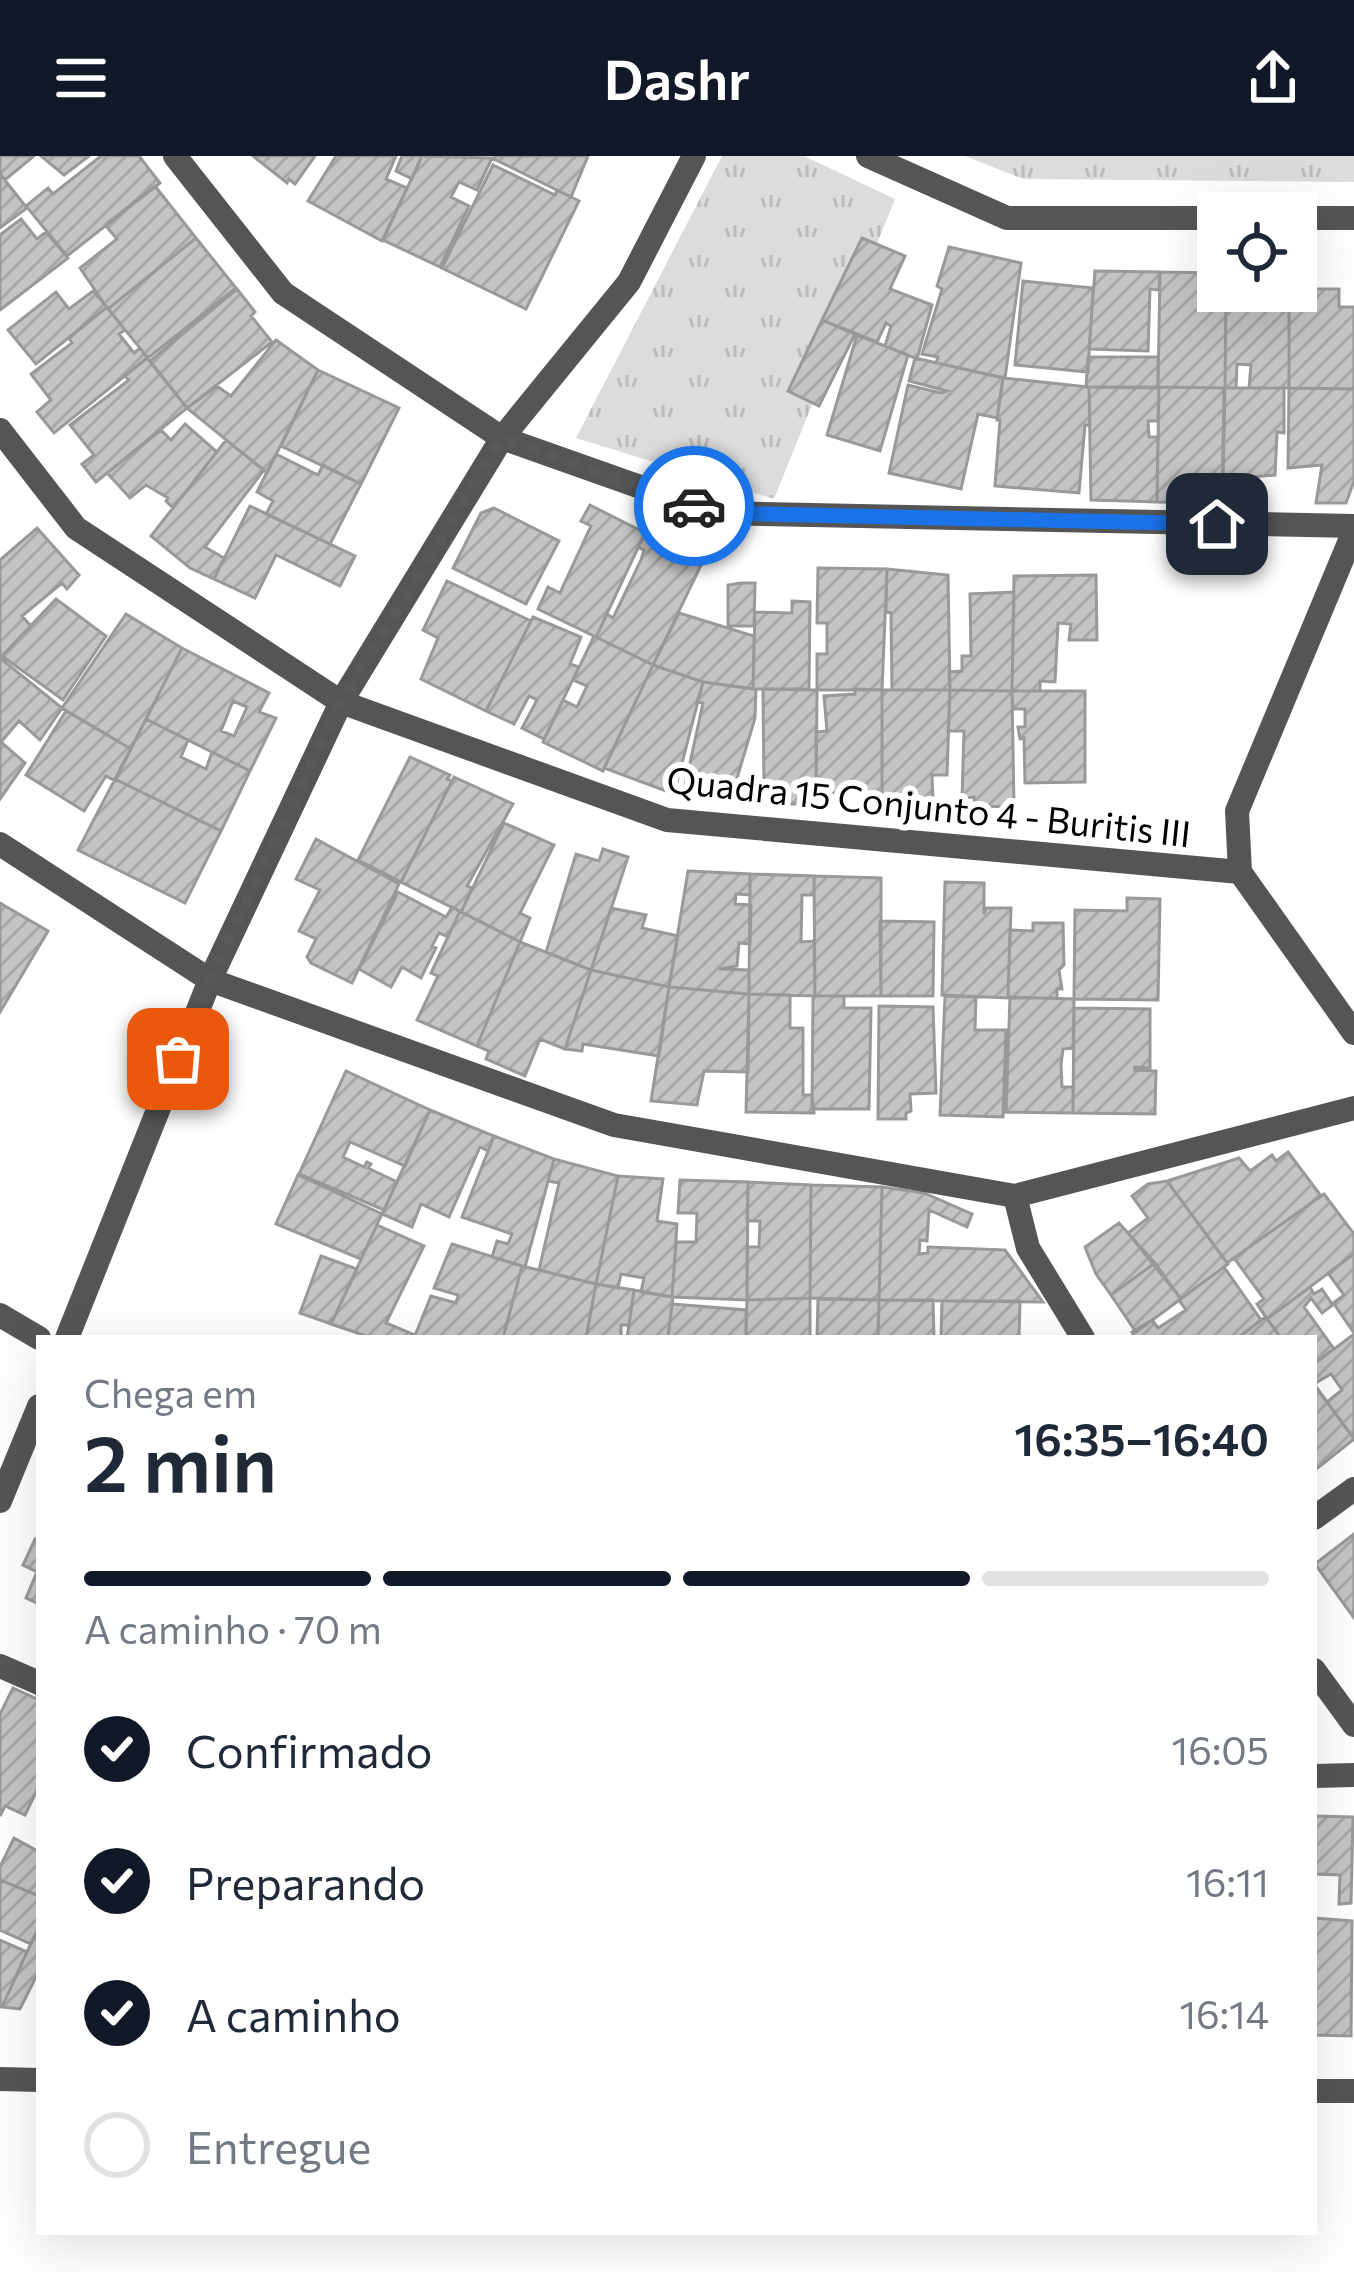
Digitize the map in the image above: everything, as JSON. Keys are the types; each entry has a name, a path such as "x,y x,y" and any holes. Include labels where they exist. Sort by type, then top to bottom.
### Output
{"street":[{"path":"175,156 283,293 502,438 714,513 1354,529 1237,811 1240,872 1354,1034"},
{"path":"68,1335 210,980 341,702 502,438 629,282 694,156"},
{"path":"868,156 1007,218 1197,218"},
{"path":"1317,218 1354,218"},
{"name":"Quadra 15 Conjunto 4 - Buritis III","path":"0,430 76,528 341,702 667,820 1240,872"},
{"path":"0,844 210,980 614,1126 1015,1196 1354,1108"},
{"path":"1015,1196 1028,1248 1081,1335"},
{"path":"0,1315 36,1336"},
{"path":"0,1501 36,1413"},
{"path":"1317,1516 1354,1489"},
{"path":"0,1666 36,1682"},
{"path":"1317,1674 1354,1725"},
{"path":"1317,1776 1354,1775"},
{"path":"0,2079 36,2080"},
{"path":"1317,2090 1354,2092"}],"green space":[{"path":"722,156 804,156 895,199 774,499 576,438"},
{"path":"965,156 1354,156 1354,182 1023,179"}],"building":[{"path":"0,156 34,156 5,180 0,174"},
{"path":"41,156 89,156 64,175"},
{"path":"101,156 139,156 160,183 67,256 26,206 48,188 53,194"},
{"path":"253,156 315,156 295,184 289,179 287,183"},
{"path":"336,156 396,156 386,179 407,188 382,241 308,201"},
{"path":"402,156 422,156 412,179 396,171"},
{"path":"422,156 492,158 477,190 459,182 451,197 469,206 440,267 383,240"},
{"path":"495,156 588,156 571,197"},
{"path":"493,165 555,195 557,190 579,201 526,309 442,268"},
{"path":"0,174 27,208 0,228"},
{"path":"155,186 196,238 108,309 80,268 117,239 105,225"},
{"path":"21,219 37,239 46,232 68,258 0,310 0,235"},
{"path":"196,238 236,288 148,358 108,309"},
{"path":"862,238 905,256 890,289 932,305 917,359 885,346 891,326 886,323 877,342 822,320"},
{"path":"949,247 1021,263 1005,378 936,363 938,357 922,354"},
{"path":"1095,271 1160,272 1159,290 1150,289 1148,351 1089,349"},
{"path":"1160,272 1197,273 1197,312 1226,312 1225,388 1158,387"},
{"path":"1023,281 1093,288 1088,372 1015,365"},
{"path":"237,289 272,342 187,408 150,361"},
{"path":"1317,289 1339,289 1339,307 1354,307 1354,389 1289,388 1289,312 1317,312"},
{"path":"93,291 107,307 36,364 8,330 56,292 69,309"},
{"path":"107,307 125,330 119,334 134,353 140,348 147,358 54,433 37,412 51,400 31,374 72,343 69,338"},
{"path":"1226,312 1289,312 1289,388 1249,388 1251,365 1237,364 1236,388 1225,388"},
{"path":"822,320 855,334 819,406 788,391"},
{"path":"857,335 908,355 880,451 827,435"},
{"path":"276,340 318,370 267,473 187,408 217,386 231,396"},
{"path":"1088,357 1158,357 1158,387 1086,387"},
{"path":"147,358 187,408 96,482 82,464 94,455 70,425 129,380 125,376"},
{"path":"915,358 1003,378 997,418 978,414 961,489 889,473 908,385 947,391 909,381"},
{"path":"318,370 399,408 361,484 281,446"},
{"path":"1003,378 1089,387 1090,425 1085,425 1079,493 995,486"},
{"path":"1089,387 1159,388 1158,421 1148,421 1149,437 1158,437 1157,502 1091,500"},
{"path":"1159,387 1224,388 1222,503 1157,502"},
{"path":"1225,388 1284,388 1284,433 1277,432 1275,475 1252,477 1251,485 1223,483"},
{"path":"1289,388 1354,389 1354,481 1346,503 1316,503 1322,465 1288,468"},
{"path":"185,424 217,452 173,508 168,498 146,485 130,498 107,473 161,430 171,440"},
{"path":"226,440 264,470 205,547 224,558 214,579 190,568 151,536"},
{"path":"276,454 318,475 323,465 361,484 330,544 266,514 273,501 257,492"},
{"path":"590,505 645,533 596,637 538,609 548,587 560,593 591,526 581,521"},
{"path":"250,506 355,556 340,586 276,555 255,598 214,579"},
{"path":"494,508 559,541 526,604 453,568 481,513"},
{"path":"37,528 79,575 67,589 62,583 22,616 31,626 0,658 0,560"},
{"path":"645,533 703,561 653,665 596,637 607,614 613,618 641,560 644,550 638,547"},
{"path":"818,568 887,569 882,690 817,690 817,654 827,654 827,623 817,623"},
{"path":"887,569 948,575 950,690 892,690"},
{"path":"1096,575 1097,640 1069,640 1071,624 1058,623 1055,682 1040,681 1040,691 1012,691 1014,576"},
{"path":"447,581 531,621 486,711 421,679 438,638 423,630"},
{"path":"755,583 754,626 728,626 728,585"},
{"path":"1014,592 1012,691 950,690 949,672 962,671 962,656 971,656 970,594"},
{"path":"56,599 106,636 63,700 2,656"},
{"path":"792,601 810,602 809,689 753,689 755,612 792,613"},
{"path":"679,613 754,636 753,689 703,682 653,665"},
{"path":"126,614 182,648 131,749 62,708"},
{"path":"533,617 581,637 570,664 579,667 544,739 522,728 537,700 529,696 514,724 486,711"},
{"path":"594,636 653,665 603,771 543,742 563,700 577,707 587,686 573,680"},
{"path":"182,648 269,693 259,712 276,718 250,771 146,719","holes":["233,701 247,707 234,736 221,731"]},
{"path":"0,658 62,708 40,740 19,721 1,742 25,763 0,799"},
{"path":"653,665 703,682 674,794 604,768"},
{"path":"703,682 756,689 755,718 735,785 745,787 740,802 683,795 703,703 697,702"},
{"path":"763,689 817,690 816,804 750,804 751,791 764,791"},
{"path":"855,689 882,690 882,793 816,793 816,732 827,731 824,696 855,694"},
{"path":"882,690 950,690 947,775 932,775 933,805 882,806"},
{"path":"950,690 1012,691 1014,807 975,806 974,797 962,798 964,731 948,731"},
{"path":"1012,691 1085,691 1085,782 1025,783 1024,738 1020,739 1018,727 1025,727 1025,709 1013,709"},
{"path":"66,711 131,749 115,781 106,776 84,811 26,775"},
{"path":"146,719 188,740 181,757 206,769 212,752 250,771 221,831 115,779"},
{"path":"410,757 450,775 447,779 452,781 401,882 358,860"},
{"path":"454,777 513,804 467,886 472,888 461,912 401,882"},
{"path":"115,779 221,831 185,903 78,850"},
{"path":"504,823 554,845 520,913 530,918 520,942 461,912"},
{"path":"316,839 399,884 352,983 311,963 307,957 316,939 299,931 320,890 296,879"},
{"path":"603,849 628,857 591,970 546,952 576,854 599,861"},
{"path":"688,871 750,874 750,895 736,894 735,904 751,905 750,944 739,943 737,966 719,969 749,970 749,994 669,987"},
{"path":"750,874 814,876 814,895 802,895 801,942 814,941 815,996 749,994"},
{"path":"814,876 881,878 881,996 815,996"},
{"path":"945,882 984,883 984,914 986,908 1011,908 1008,998 942,995"},
{"path":"398,892 446,917 452,907 460,911 448,937 439,933 421,978 402,967 391,987 359,969"},
{"path":"1127,898 1160,899 1158,1000 1074,999 1075,910 1127,911"},
{"path":"0,903 48,931 0,1012"},
{"path":"611,908 646,915 642,928 678,936 669,987 591,970"},
{"path":"460,911 520,942 477,1046 417,1020 438,976 431,973"},
{"path":"880,921 934,922 933,996 881,996"},
{"path":"1033,923 1063,923 1062,989 1057,989 1057,998 1008,998 1010,930 1033,931"},
{"path":"520,942 591,970 565,1049 540,1039 525,1076 486,1059 489,1051 477,1046"},
{"path":"591,970 669,987 659,1056 583,1044 582,1051 565,1049"},
{"path":"669,987 749,994 748,1072 704,1071 697,1105 651,1101"},
{"path":"749,994 790,995 790,1028 803,1028 803,1095 812,1095 814,1113 746,1112"},
{"path":"813,996 844,996 844,1008 871,1008 869,1109 812,1109"},
{"path":"945,996 976,997 975,1030 1006,1030 1003,1117 940,1115"},
{"path":"1010,997 1074,999 1073,1048 1063,1049 1061,1064 1062,1087 1073,1087 1073,1113 1006,1112"},
{"path":"879,1006 933,1007 936,1093 910,1094 911,1111 906,1119 878,1119"},
{"path":"1074,1008 1150,1009 1150,1068 1135,1070 1156,1071 1155,1114 1073,1113"},
{"path":"346,1071 430,1110 405,1166 350,1142 343,1157 364,1167 367,1162 371,1164 368,1168 397,1182 384,1210 299,1174"},
{"path":"430,1110 494,1136 488,1151 480,1147 449,1217 421,1204 412,1227 382,1214"},
{"path":"494,1136 554,1159 525,1267 492,1257 497,1241 508,1244 512,1234 462,1217"},
{"path":"1288,1152 1321,1196 1227,1263 1167,1181 1239,1158 1250,1171 1272,1155 1276,1161"},
{"path":"554,1159 618,1176 596,1284 539,1270 559,1183 548,1181"},
{"path":"298,1175 382,1214 361,1259 276,1224"},
{"path":"618,1176 663,1179 657,1221 677,1224 672,1297 641,1292 644,1278 621,1274 618,1288 596,1284"},
{"path":"680,1180 748,1182 747,1300 672,1297 676,1242 696,1242 697,1213 678,1213"},
{"path":"1167,1181 1228,1264 1181,1299 1128,1233 1148,1218 1132,1196 1148,1184"},
{"path":"748,1182 811,1185 810,1298 747,1300 747,1247 759,1247 760,1221 747,1221"},
{"path":"811,1185 882,1187 879,1300 810,1298"},
{"path":"882,1187 924,1193 972,1214 967,1227 929,1210 927,1241 920,1240 919,1254 928,1253 928,1247 1005,1250 1043,1302 879,1300"},
{"path":"1324,1194 1354,1234 1354,1254 1267,1319 1257,1304 1264,1299 1234,1258"},
{"path":"1119,1223 1155,1263 1111,1295 1085,1247"},
{"path":"377,1225 424,1246 386,1323 415,1335 363,1335 331,1324"},
{"path":"452,1244 522,1266 504,1335 415,1335 431,1296 456,1303 458,1295 434,1288"},
{"path":"1354,1254 1354,1333 1334,1304 1322,1313 1311,1298 1304,1307 1334,1349 1317,1362 1317,1335 1279,1335 1267,1319 1310,1287 1314,1294 1322,1289 1332,1304 1344,1295 1328,1273"},
{"path":"321,1256 357,1269 331,1324 300,1313"},
{"path":"1155,1263 1181,1299 1136,1332 1111,1295"},
{"path":"522,1266 596,1284 587,1335 504,1335"},
{"path":"1224,1267 1261,1320 1242,1335 1134,1335 1152,1320 1158,1328 1186,1310 1179,1300"},
{"path":"596,1284 634,1290 629,1325 621,1325 621,1335 587,1335"},
{"path":"634,1290 673,1297 668,1335 627,1335"},
{"path":"810,1298 810,1335 746,1335 747,1300"},
{"path":"818,1299 879,1300 878,1335 817,1335"},
{"path":"879,1300 933,1300 934,1335 878,1335"},
{"path":"942,1301 1020,1301 1019,1335 941,1335"},
{"path":"672,1304 746,1310 746,1335 668,1335"},
{"path":"1266,1317 1279,1335 1242,1335"},
{"path":"1354,1334 1354,1439 1327,1402 1342,1390 1331,1374 1317,1382 1317,1362"},
{"path":"1317,1388 1354,1439 1317,1469"},
{"path":"1354,1534 1354,1618 1317,1567"},
{"path":"35,1539 36,1572 23,1565"},
{"path":"36,1574 36,1603 26,1598"},
{"path":"13,1688 36,1699 36,1792 25,1815 5,1806 0,1816 0,1714"},
{"path":"1317,1816 1353,1817 1351,1903 1339,1904 1340,1875 1317,1874"},
{"path":"14,1838 36,1850 36,1895 0,1880 0,1867"},
{"path":"0,1880 36,1895 36,1933 31,1944 0,1930"},
{"path":"1317,1918 1352,1921 1351,2036 1317,2035"},
{"path":"36,1933 36,1977 20,2009 2,2007"},
{"path":"0,1940 27,1952 2,2007 0,2007"}],"way so far":[{"path":"178,1059 210,980 341,702 502,438 694,506"}],"route":[{"path":"694,506 714,513 1217,524"}]}
